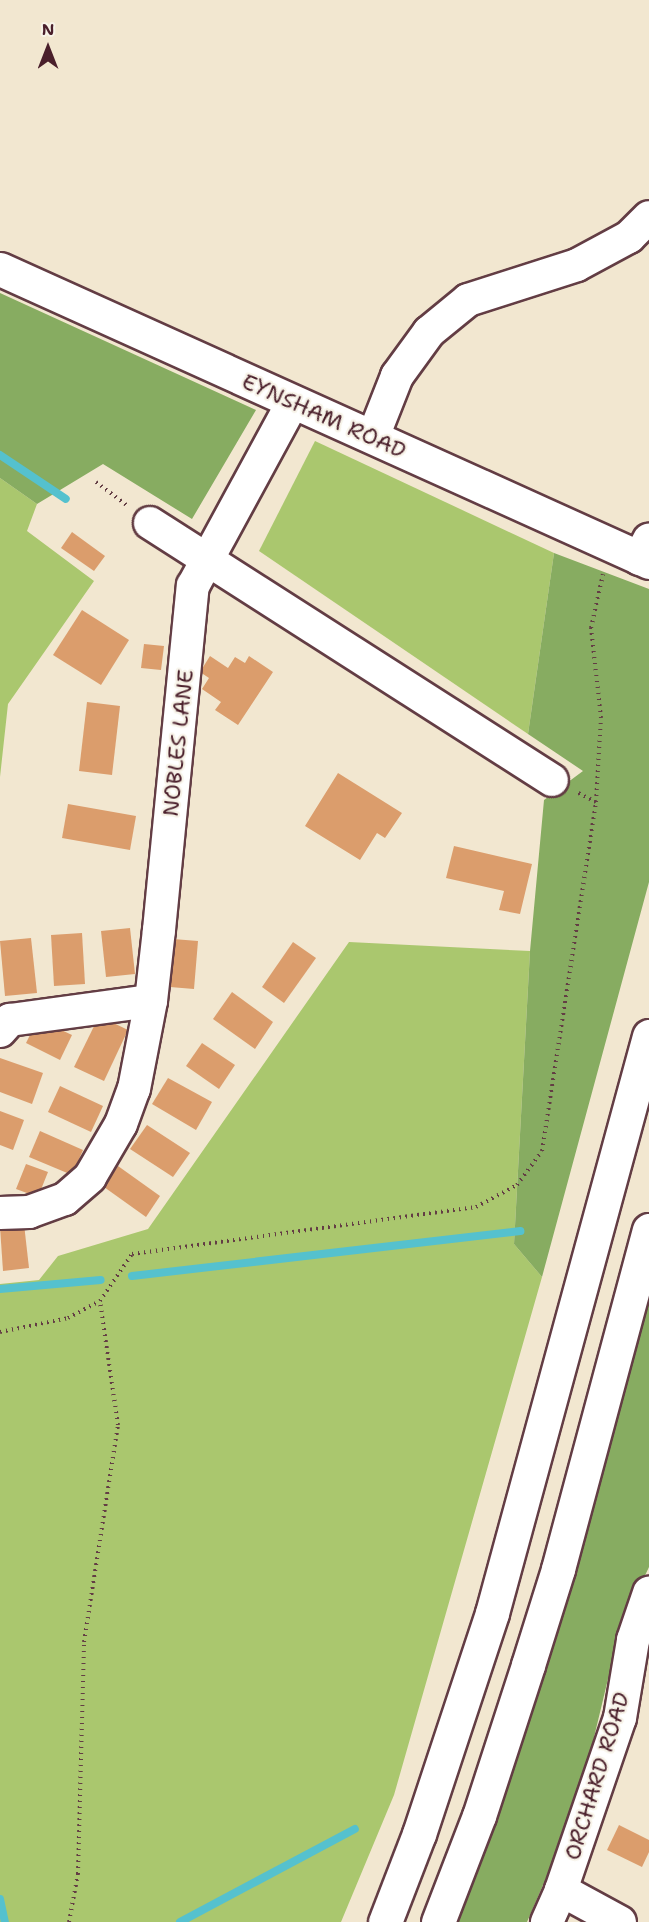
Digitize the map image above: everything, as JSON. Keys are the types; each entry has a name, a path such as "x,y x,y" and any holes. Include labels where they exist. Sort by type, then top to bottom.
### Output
{"main road":[{"name":"EYNSHAM ROAD","path":"0,268 293,402 637,551"},
{"path":"385,1922 419,1834 492,1613 649,1036"},
{"path":"438,1922 479,1816 538,1633 649,1230"}],"street":[{"path":"373,437 398,376 429,332 468,300 577,266 629,237 649,217"},
{"name":"NOBLES LANE","path":"0,1213 29,1212 65,1199 90,1177 121,1124 134,1089 151,1001 193,586 293,402"},
{"path":"150,523 552,780"},
{"path":"0,1031 10,1020 151,1001"},
{"name":"ORCHARD ROAD","path":"547,1922 561,1890 620,1718 633,1640 649,1593"},
{"path":"561,1890 620,1922"}],"path":[{"path":"96,482 150,523"},
{"path":"0,1332 68,1318 100,1301 132,1254 476,1208 517,1185 542,1151 596,802 601,718 591,627 637,551"},
{"path":"552,780 596,802"},
{"path":"69,1922 78,1874 84,1642 118,1425 100,1301"}],"green space":[{"path":"0,293 256,410 192,519 103,464 37,504 0,478"},
{"path":"315,441 554,553 528,734 259,551"},
{"path":"0,478 37,504 27,531 94,581 8,704 0,777"},
{"path":"554,553 649,589 649,882 542,1277 514,1244 530,951 544,800 583,771 528,734"},
{"path":"349,942 530,951 514,1244 542,1277 394,1795 341,1922 0,1922 0,1284 39,1280 58,1256 148,1229"},
{"path":"649,1296 649,1567 620,1629 578,1804 527,1922 451,1922 502,1791 632,1362"}],"building":[{"path":"72,532 105,556 94,571 61,548"},
{"path":"82,610 129,640 101,685 53,655"},
{"path":"144,644 164,646 161,670 141,668"},
{"path":"210,656 228,668 235,657 245,663 249,656 273,672 238,725 215,710 221,702 202,689 209,678 200,672"},
{"path":"87,702 120,706 112,775 79,771"},
{"path":"338,773 402,813 385,838 377,833 360,860 305,826"},
{"path":"68,804 136,816 130,850 62,838"},
{"path":"454,846 532,864 520,914 499,910 504,891 446,878"},
{"path":"130,928 135,974 106,977 101,931"},
{"path":"82,933 85,984 54,986 51,935"},
{"path":"31,938 37,993 5,996 0,941"},
{"path":"173,939 198,941 194,989 170,987"},
{"path":"293,942 316,958 284,1003 262,987"},
{"path":"232,992 273,1022 255,1049 213,1019"},
{"path":"99,1016 128,1030 104,1081 74,1067"},
{"path":"38,1019 72,1035 60,1060 26,1043"},
{"path":"202,1043 235,1065 219,1089 186,1066"},
{"path":"0,1058 43,1073 32,1104 0,1092"},
{"path":"168,1078 212,1102 196,1130 152,1104"},
{"path":"60,1086 103,1106 91,1132 48,1112"},
{"path":"0,1111 24,1120 13,1150 0,1145"},
{"path":"147,1125 190,1153 173,1177 130,1149"},
{"path":"40,1131 83,1150 72,1175 29,1157"},
{"path":"26,1164 48,1172 38,1197 16,1189"},
{"path":"118,1166 160,1196 146,1217 104,1187"},
{"path":"24,1224 29,1268 3,1271 0,1227"},
{"path":"619,1825 649,1840 649,1852 642,1867 607,1850"}],"waterway":[{"path":"0,455 66,499"},
{"path":"132,1276 520,1231"},
{"path":"0,1289 101,1280"},
{"path":"180,1922 355,1829"},
{"path":"0,1899 5,1922"}]}
